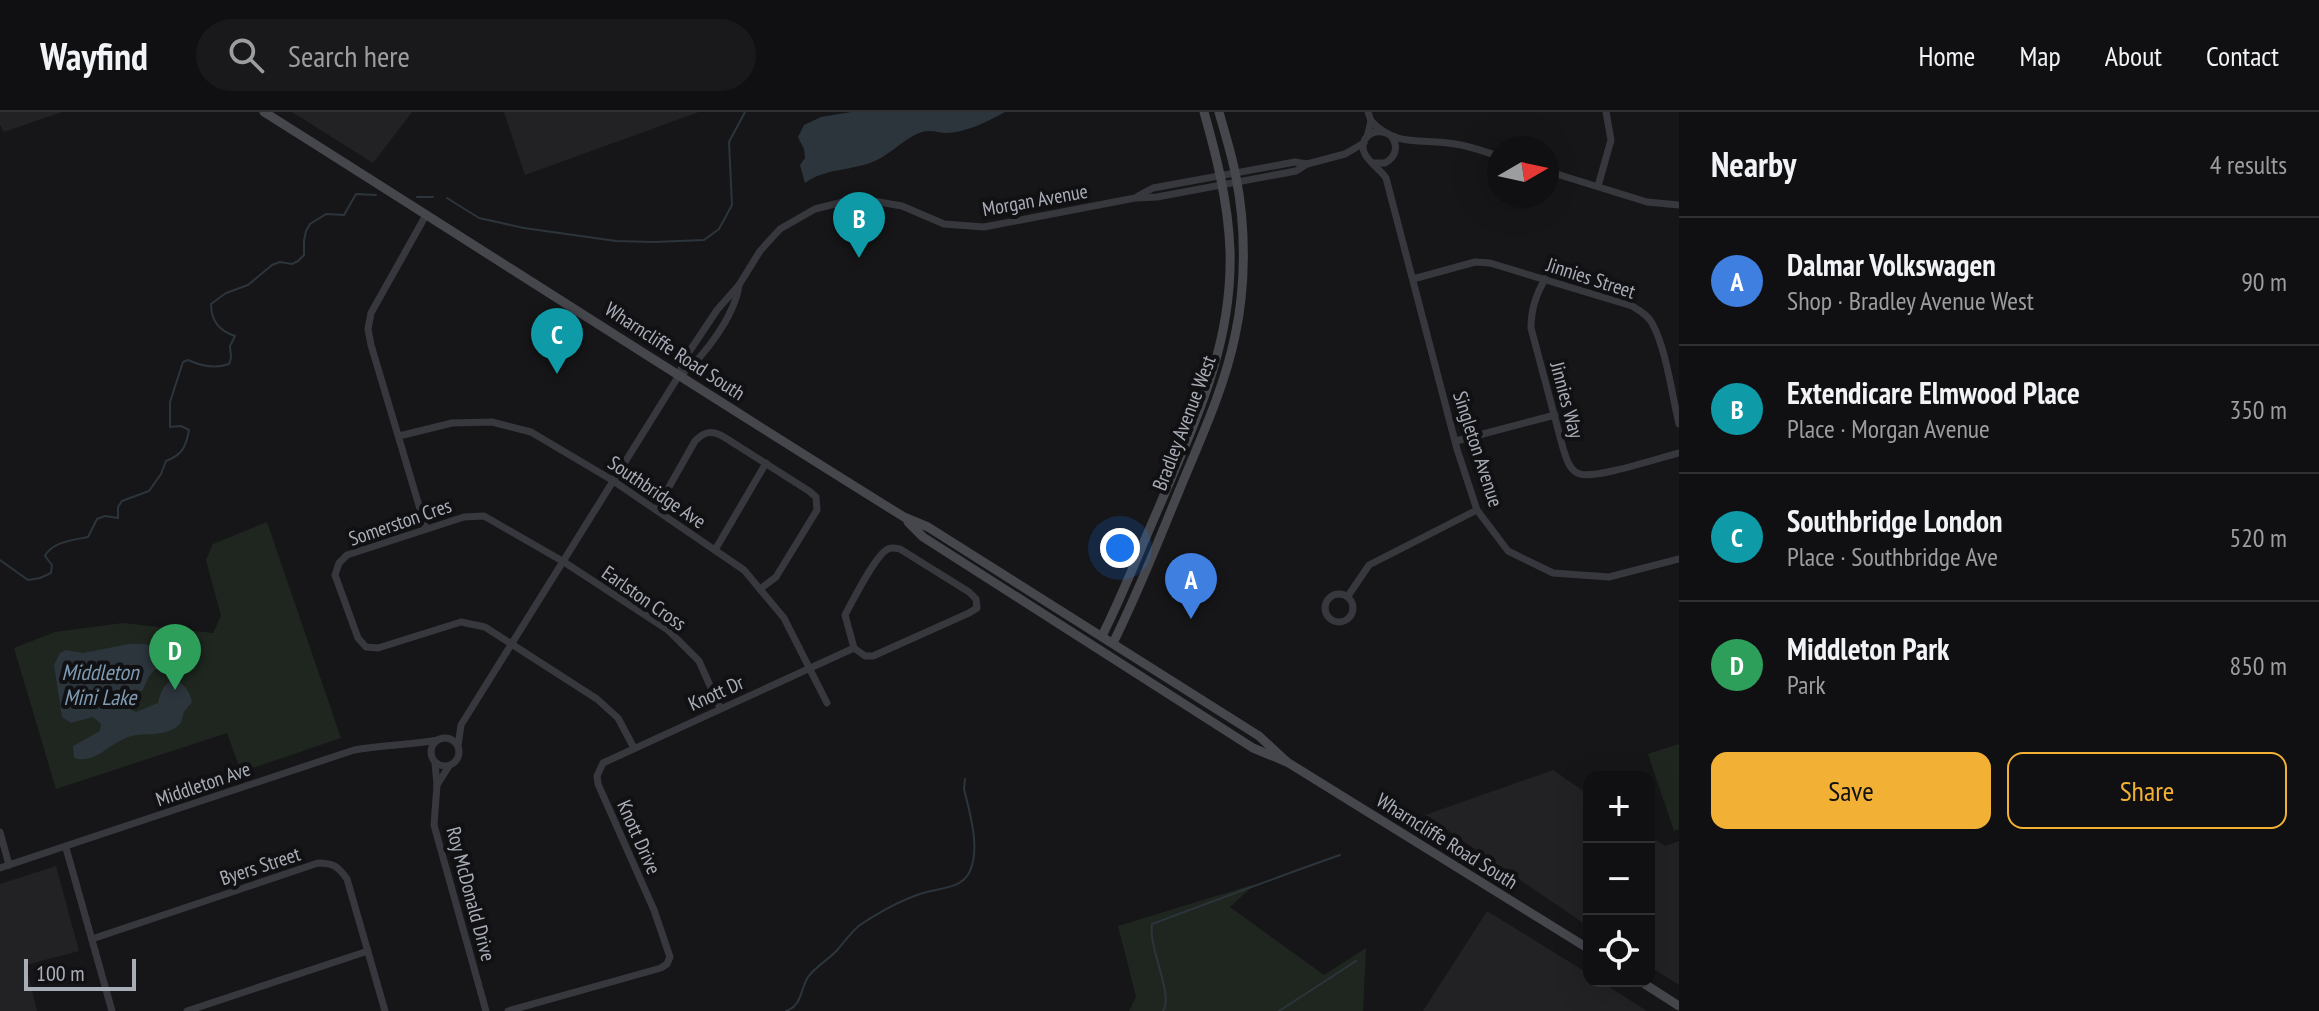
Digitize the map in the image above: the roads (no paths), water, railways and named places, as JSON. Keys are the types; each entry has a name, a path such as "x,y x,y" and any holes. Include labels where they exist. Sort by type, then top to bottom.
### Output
{"main road":[{"name":"Wharncliffe Road South","path":"264,112 678,377 1102,636 1259,736 1287,762"},
{"name":"Bradley Avenue West","path":"1102,636 1205,399 1221,345 1229,295 1230,251 1222,180 1204,112"},
{"name":"Bradley Avenue West","path":"1113,643 1216,399 1235,335 1243,251 1236,178 1219,112"},
{"name":"Wharncliffe Road South","path":"904,517 923,537 1253,748 1287,762 1583,945"},
{"path":"1649,987 1679,1006"}],"street":[{"path":"1368,112 1371,121 1396,145 1386,178"},
{"path":"1598,186 1611,140 1610,113"},
{"path":"1371,121 1363,151 1370,161 1385,163 1411,142"},
{"path":"1365,140 1376,131 1411,142 1456,144 1487,153"},
{"name":"Morgan Avenue","path":"678,377 685,358 760,251 780,229 805,213 833,203 882,202 902,206 944,224 976,227 1000,225 1135,198 1153,188 1296,171 1307,164 1345,154 1365,140"},
{"name":"Morgan Avenue","path":"1345,154 1370,161"},
{"name":"Singleton Avenue","path":"1370,161 1386,178 1477,510 1508,551 1553,573 1609,577 1679,559"},
{"path":"1559,175 1647,202 1679,205"},
{"path":"426,215 378,297 368,329 426,529"},
{"name":"Jinnies Street","path":"1413,279 1475,262 1490,263 1632,306 1652,321 1679,424"},
{"name":"Jinnies Way","path":"1545,279 1535,298 1531,328 1567,461 1573,470 1581,475 1599,474 1679,453"},
{"name":"Morgan Avenue","path":"678,377 695,363 718,330 737,297 739,285"},
{"path":"433,759 432,746 461,725 678,377"},
{"path":"1456,441 1555,415"},
{"name":"Southbridge Ave","path":"399,436 452,423 492,422 531,432 612,480 744,570 784,618 827,703"},
{"path":"656,510 695,441 703,434 716,433 809,491 816,497 817,510 776,577 760,589"},
{"path":"715,550 766,463"},
{"path":"1348,596 1369,565 1477,510"},
{"name":"Somerston Cres","path":"512,646 485,627 461,622 378,648 366,647 358,638 335,575 339,563 347,555 426,529 464,517 484,516 564,562"},
{"path":"891,548 900,549 976,599 977,608 969,613 873,656 865,656 854,648 845,615 876,562 884,551 891,548"},
{"name":"Earlston Cross","path":"564,562 668,630 699,661 720,708"},
{"path":"1337,593 1348,596 1354,605 1351,616 1342,622 1331,619 1325,610 1328,599 1337,593"},
{"path":"512,646 597,699 618,718 634,748"},
{"name":"Knott Dr","path":"634,748 854,648"},
{"path":"437,785 459,756 461,725"},
{"path":"440,739 454,741 458,746"},
{"name":"Middleton Ave","path":"4,866 66,848 354,750 440,739"},
{"path":"419,743 442,766 449,766"},
{"name":"Knott Drive","path":"508,1011 667,964 670,957 654,910 598,784 597,776 603,763 634,748"},
{"name":"Roy McDonald Drive","path":"433,759 437,785 434,825 486,1011"},
{"path":"0,832 4,866"},
{"path":"66,848 112,1011"},
{"name":"Byers Street","path":"92,939 318,863 332,863 340,868 347,879 385,1011"},
{"path":"187,1011 368,951"}],"water":[{"path":"851,112 1005,112 962,131 922,132 875,161 821,175 805,183 800,165 805,158 804,149 798,137 804,125 821,117"},
{"name":"Middleton Mini Lake","path":"145,644 172,653 171,661 153,671 143,690 132,697 130,709 136,712 158,703 165,685 175,679 186,688 192,702 184,711 179,725 169,731 132,736 95,756 74,758 73,746 100,731 101,724 93,717 71,723 62,717 54,665 60,653 66,650 83,653"}],"waterway":[{"path":"447,198 479,218 524,228 616,241 704,240 719,229 732,205 729,142 745,112"},
{"path":"0,560 28,580 51,573 52,565 45,556 48,551 64,542 88,537 97,519 105,516 118,518 118,507 122,501 149,491 166,461 182,450 188,436 189,430 181,426 170,427 170,402 183,362 188,360 219,366 229,364 231,358 230,346 235,336 217,324 211,304 226,293 248,285 272,265 298,261 304,255 304,241 310,224 326,214 344,215 356,194 376,195"},
{"path":"417,197 433,197"},
{"path":"786,1011 798,1001 808,977 860,925 904,900 953,886 965,879 974,854 965,779"},
{"path":"1163,1011 1165,994 1152,924 1340,855"},
{"path":"1279,1011 1356,961"}],"place":[{"name":"Extendicare Elmwood Place","path":"859,258"},
{"name":"Southbridge London","path":"557,374"},
{"name":"Dalmar Volkswagen","path":"1191,619"},
{"name":"Middleton Park","path":"175,690"}]}
